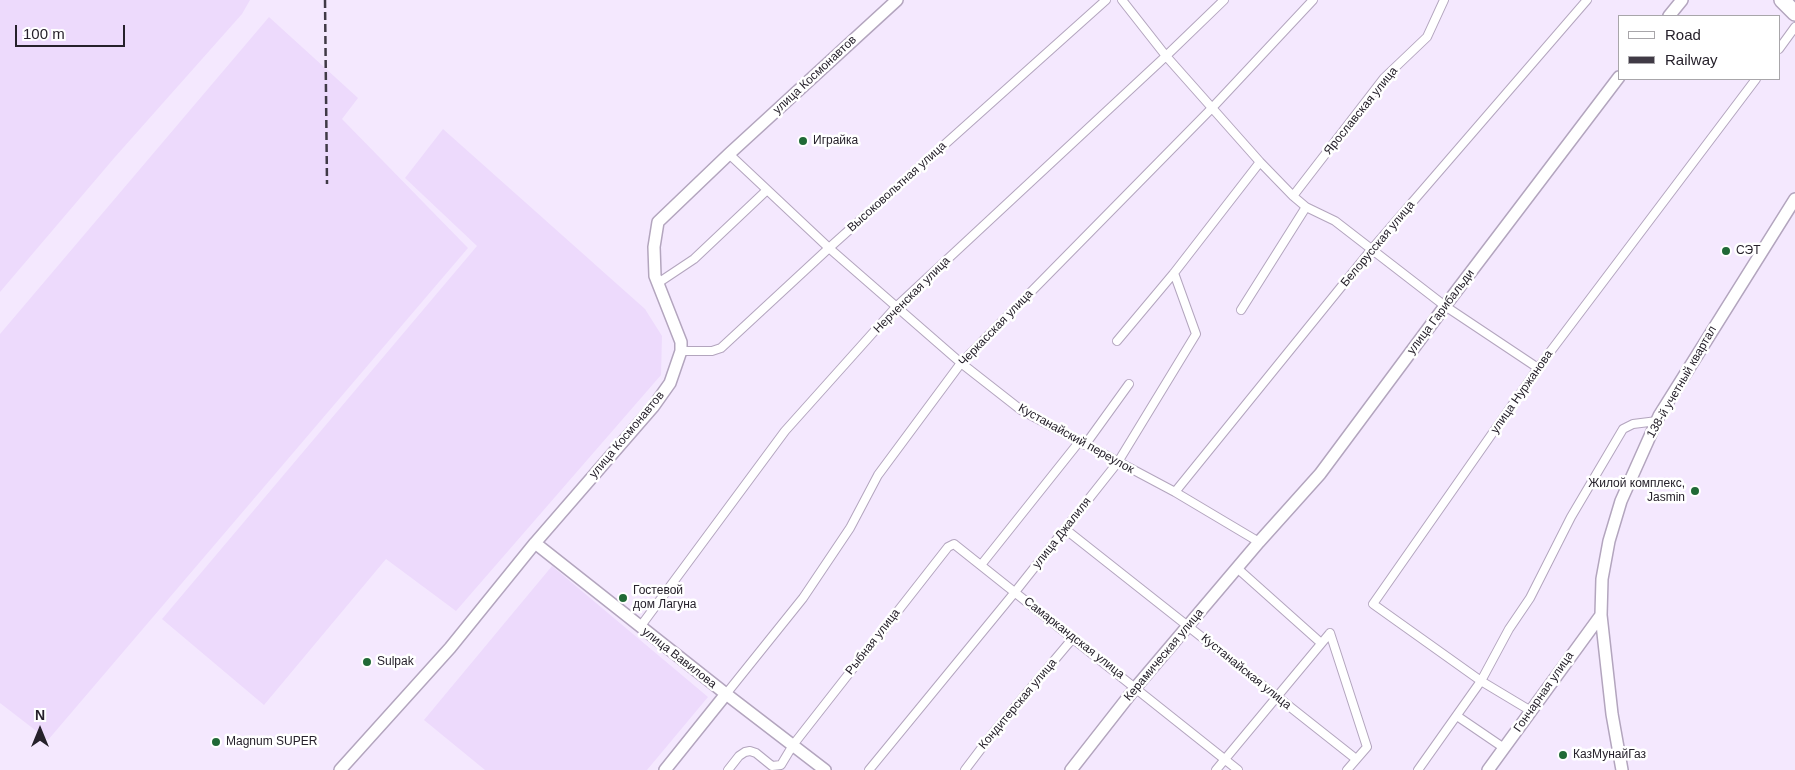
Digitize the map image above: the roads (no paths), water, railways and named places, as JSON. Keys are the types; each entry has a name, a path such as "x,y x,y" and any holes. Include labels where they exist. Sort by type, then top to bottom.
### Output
{"highway":[{"path":"1782,0 1795,13"}],"street":[{"name":"улица Космонавтов","path":"340,770 450,648 535,543 653,407 670,383 681,352 681,342 655,276 654,247 658,222 729,154 897,0"},
{"name":"Высоковольтная улица","path":"681,352 712,351 721,348 1104,0"},
{"path":"1122,0 1166,56 1260,162 1293,196 1306,206 1335,221 1445,306 1538,368"},
{"name":"Нерченская улица","path":"640,627 785,432 896,307 1224,0"},
{"name":"Черкасская улица","path":"726,694 803,598 850,528 878,475 961,363 1212,108 1313,0"},
{"name":"Ярославская улица","path":"1293,196 1384,78 1427,37 1444,0"},
{"name":"Белорусская улица","path":"1174,492 1371,250 1587,0"},
{"path":"1670,15 1682,0"},
{"path":"1780,48 1795,28"},
{"name":"улица Гарибальди","path":"1258,542 1320,474 1618,78"},
{"name":"улица Нуржанова","path":"1531,711 1481,681 1373,604 1538,368 1755,80"},
{"name":"Кустанайский переулок","path":"729,154 829,248 896,307 961,363 1021,410 1174,492 1258,542"},
{"path":"1118,341 1174,273 1260,162"},
{"path":"658,283 694,259 767,190"},
{"name":"138-й учетный квартал","path":"1622,770 1612,714 1601,615 1602,579 1609,541 1621,501 1657,421 1795,199"},
{"path":"1241,310 1306,206"},
{"name":"улица Джалиля","path":"869,770 1015,592 1118,462 1196,334 1174,273"},
{"path":"982,565 1130,384"},
{"path":"1418,770 1481,681 1509,629 1530,598 1570,517 1622,429 1633,424 1657,421"},
{"name":"Кустанайская улица","path":"1065,529 1356,759"},
{"name":"Керамическая улица","path":"1071,770 1136,687 1258,542"},
{"name":"улица Вавилова","path":"535,543 640,627 826,770"},
{"name":"Рыбная улица","path":"728,770 739,756 750,751 756,753 772,766 781,765 793,745 948,547 952,544 956,545"},
{"name":"Самаркандская улица","path":"956,545 1238,770"},
{"path":"1237,568 1322,643"},
{"name":"Гончарная улица","path":"1488,770 1601,615"},
{"path":"1216,770 1330,633 1367,747 1347,770"},
{"name":"Кондитерская улица","path":"965,770 993,733 1073,638"},
{"path":"665,770 726,694"},
{"path":"1457,716 1504,748"}],"railway":[{"path":"325,0 327,184"}],"place":[{"name":"Играйка","path":"803,141"},
{"name":"СЭТ","path":"1726,251"},
{"name":"Жилой комплекс, Jasmin","path":"1695,491"},
{"name":"Гостевой дом Лагуна","path":"623,598"},
{"name":"Sulpak","path":"367,662"},
{"name":"Magnum SUPER","path":"216,742"},
{"name":"КазМунайГаз","path":"1563,755"}]}
